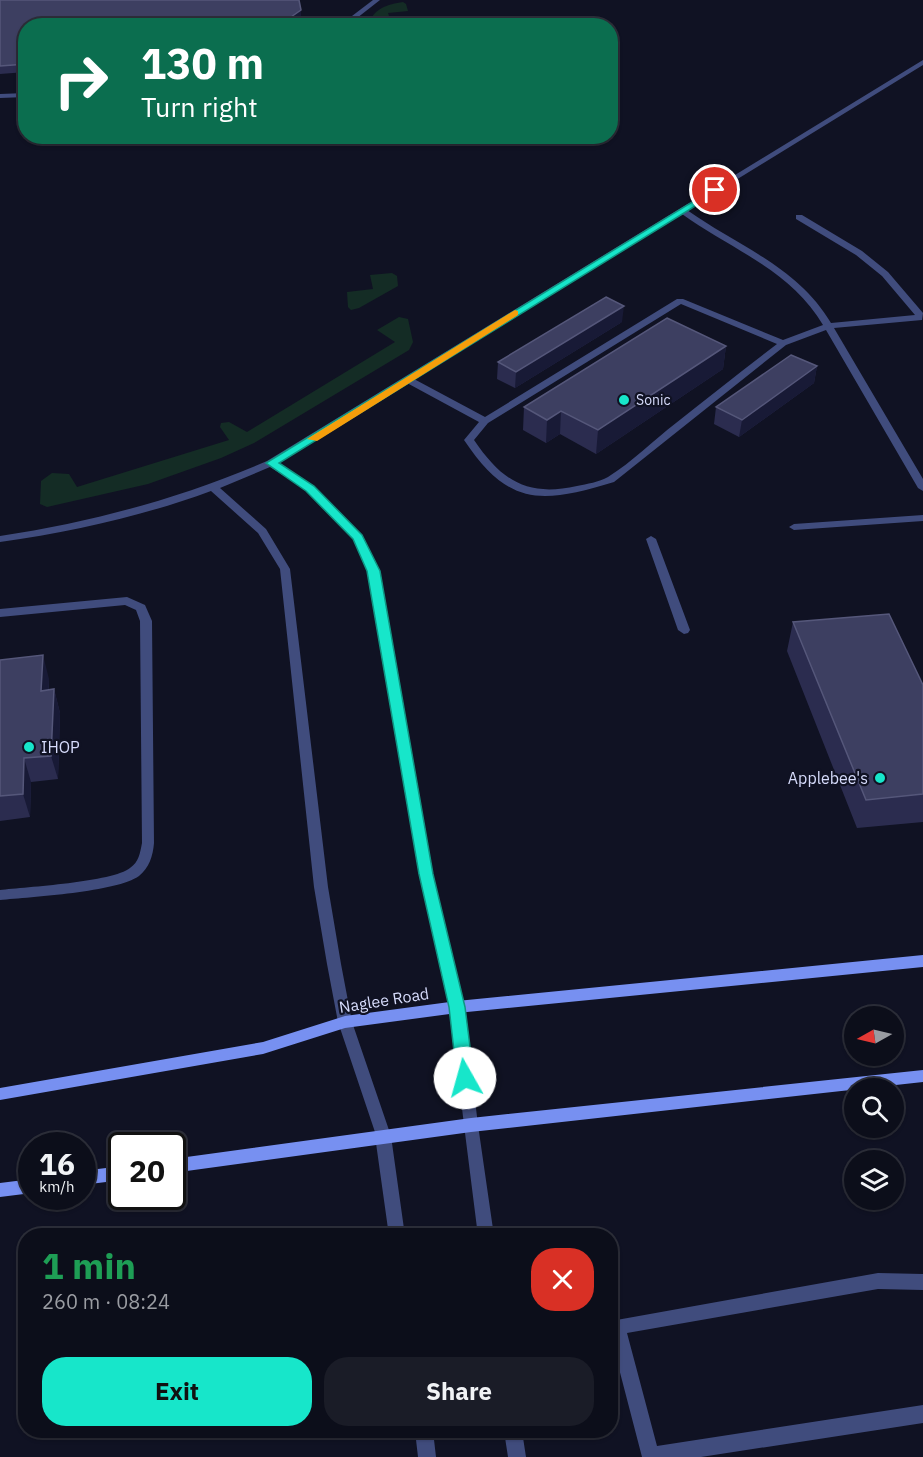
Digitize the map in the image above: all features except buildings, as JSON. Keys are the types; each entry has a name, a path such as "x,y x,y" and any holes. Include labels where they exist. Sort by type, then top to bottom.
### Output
{"main road":[{"name":"Naglee Road","path":"0,1094 263,1048 345,1022 457,1007 923,961"},
{"path":"186,1164 471,1125 923,1076"},
{"path":"0,1190 18,1187"}],"street":[{"path":"354,18 377,0"},
{"path":"0,539 81,526 149,510 214,488 271,463 923,62"},
{"path":"0,96 18,95"},
{"path":"683,211 707,229 782,270 810,298 829,326 923,488"},
{"path":"783,343 680,301 485,421 469,440 508,486 533,494 576,491 610,480 783,343 829,326 922,317 885,274 859,253 799,217"},
{"path":"408,380 485,421"},
{"path":"271,463 310,488 358,538 374,571 426,874 457,1007 485,1228"},
{"path":"214,488 262,531 285,569 321,887 345,1022 383,1136 396,1228"},
{"path":"794,528 923,518"},
{"path":"651,539 684,630"},
{"path":"0,613 111,602 127,602 141,608 146,621 148,843 147,861 136,874 117,881 0,895"},
{"path":"618,1327 878,1281 923,1282"},
{"path":"618,1331 651,1457 923,1414"},
{"path":"425,1438 427,1457"},
{"path":"514,1438 517,1457"}],"green space":[{"path":"403,2 408,11 388,13 390,18 372,18 377,11"},
{"path":"392,273 397,276 398,286 359,308 351,310 348,307 347,292 373,289 370,275"},
{"path":"399,317 408,319 413,342 409,350 254,443 221,458 148,484 47,507 40,504 41,481 52,473 69,474 77,487 229,440 220,427 221,423 229,422 247,432 395,342 377,330"}],"slow traffic":[{"path":"313,439 515,313"}],"place":[{"name":"Sonic","path":"624,400"},
{"name":"IHOP","path":"29,747"},
{"name":"Applebee's","path":"880,778"}],"route":[{"path":"465,1078 457,1007 426,874 374,571 358,538 310,488 271,463 715,190"}]}
